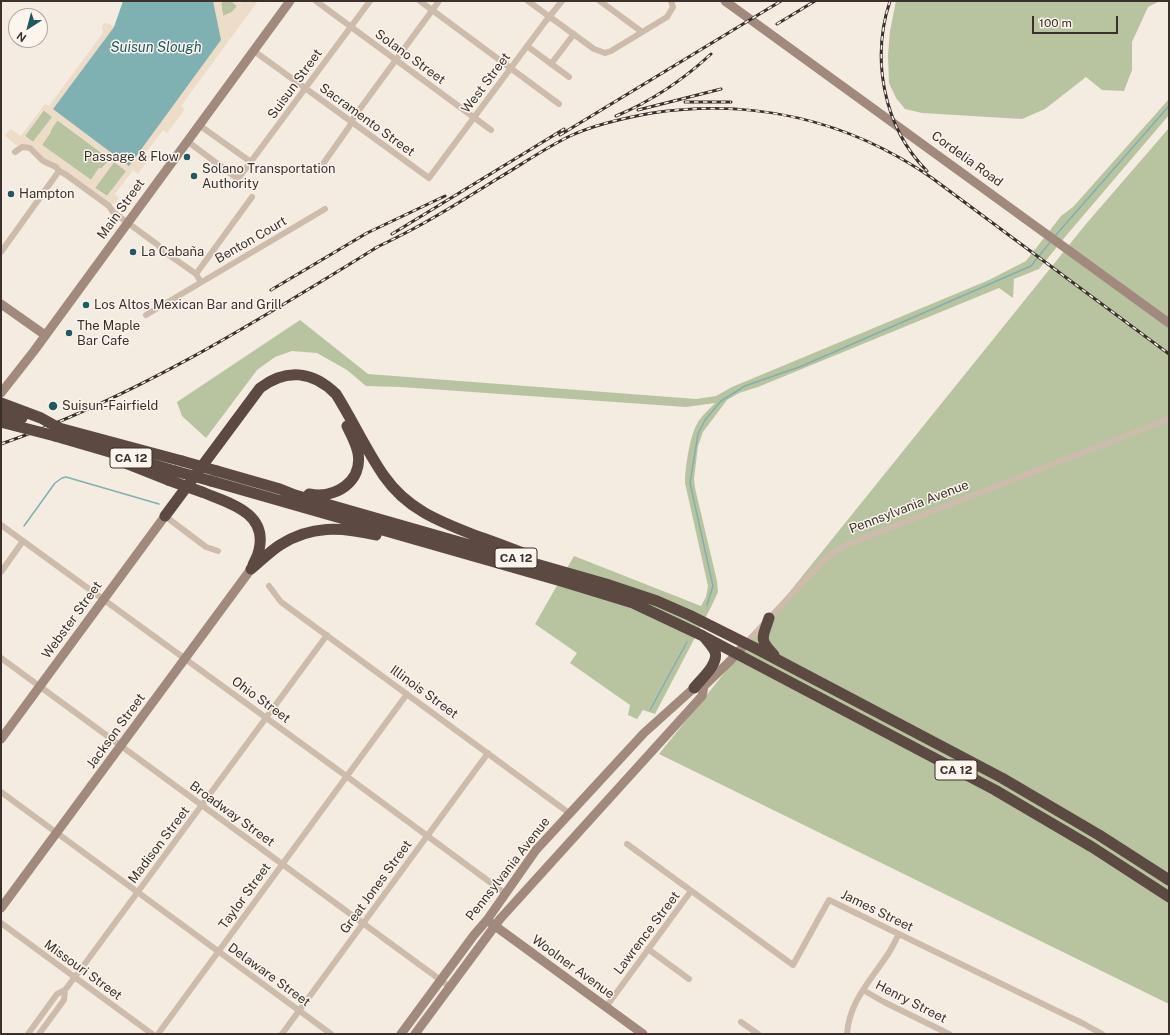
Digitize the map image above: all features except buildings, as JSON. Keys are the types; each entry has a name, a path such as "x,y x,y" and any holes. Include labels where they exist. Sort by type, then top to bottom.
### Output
{"highway":[{"path":"165,516 256,392 266,384 292,374 316,379 328,386 336,394 384,476 398,493 417,509 443,523 545,561 564,572"},
{"path":"280,489 317,496 328,495 340,491 348,484 358,465 358,454 355,442 330,396 318,385 310,381 286,376"},
{"path":"1,403 41,418 57,432"},
{"name":"CA 12","path":"1,412 57,432 85,447 171,475 214,476 280,489 303,497 636,593 657,601 746,643 1008,782 1099,834 1169,880"},
{"name":"CA 12","path":"1,422 97,438 182,461 214,476 633,603 703,636 995,790 1085,843 1169,897"},
{"path":"171,475 202,492 241,508 249,514 255,522 260,540 259,549 251,569"},
{"path":"251,569 268,553 292,538 315,531 341,529 380,536 465,558 488,560"},
{"path":"769,618 764,634 764,645 780,662"},
{"path":"699,687 715,658 714,652 703,636"}],"main road":[{"name":"Main Street","path":"1,393 46,335 290,1"},
{"name":"Cordelia Road","path":"725,1 1046,232 1169,323"},
{"path":"1,304 46,335"},
{"name":"Webster Street","path":"1,739 165,516"},
{"name":"Jackson Street","path":"1,908 251,569"},
{"name":"Pennsylvania Avenue","path":"401,1034 474,935 487,920 536,850 644,733 699,687 746,643"},
{"name":"Pennsylvania Avenue","path":"415,1034 500,919 702,696 699,687"},
{"name":"Woolner Avenue","path":"487,920 643,1034"}],"street":[{"name":"Solano Street","path":"316,1 491,130"},
{"name":"Suisun Street","path":"187,141 238,180 370,1"},
{"path":"420,1 559,104"},
{"path":"318,170 354,117 439,1"},
{"path":"528,1 594,48 605,52 611,51 667,17 673,7 671,1"},
{"name":"West Street","path":"429,178 562,1"},
{"path":"600,1 642,32"},
{"path":"552,64 574,34"},
{"path":"527,46 569,77"},
{"name":"Sacramento Street","path":"254,51 429,178"},
{"path":"199,125 251,162"},
{"path":"15,152 22,147 30,148 43,161 56,167 59,171 109,206 113,212 196,274 201,282"},
{"path":"1,252 59,171"},
{"path":"196,274 252,197"},
{"name":"Benton Court","path":"146,315 325,209"},
{"name":"Pennsylvania Avenue","path":"746,643 822,562 846,545 1169,419"},
{"path":"165,516 206,547 218,551"},
{"name":"Ohio Street","path":"1,524 347,776 506,894"},
{"path":"1,572 23,541"},
{"name":"Illinois Street","path":"269,586 282,602 569,813"},
{"name":"Madison Street","path":"28,1034 57,994 65,990 75,977 326,635"},
{"name":"Broadway Street","path":"1,658 450,987"},
{"name":"Taylor Street","path":"158,1034 407,694"},
{"name":"Great Jones Street","path":"282,1034 488,753"},
{"name":"Delaware Street","path":"1,792 331,1034"},
{"name":"James Street","path":"628,844 793,965 829,900 1102,1034"},
{"name":"Lawrence Street","path":"606,1007 691,891"},
{"name":"Missouri Street","path":"1,923 152,1034"},
{"path":"847,1034 850,1015 856,1000 899,934"},
{"path":"648,949 690,979"},
{"name":"Madison Street","path":"39,1034 64,1000 65,990"},
{"name":"Henry Street","path":"863,990 949,1034"},
{"path":"741,1022 758,1034"}],"green space":[{"path":"231,1 237,6 232,12 223,16 221,3"},
{"path":"896,1 1160,1 1148,7 1132,42 1132,70 1124,91 1102,90 1086,77 1045,109 1022,119 922,113 905,109 896,98 889,83 888,55 890,31"},
{"path":"1169,99 1169,115 1039,269 1014,279 1013,298 999,288 758,387 739,393 727,400 703,432 698,446 694,479 717,581 718,592 655,714 643,710 637,719 628,715 630,705 570,663 577,653 535,624 574,556 701,606 706,597 708,586 685,483 685,476 688,451 695,428 702,417 715,403 686,407 401,387 366,386 347,370 317,353 292,351 275,357 257,370 206,438 182,416 177,402 300,320 368,374 696,399 716,396 732,387 989,280 1026,261 1061,216 1073,207"},
{"path":"44,110 53,117 33,142 25,136"},
{"path":"57,120 110,159 101,169 99,168 91,180 42,145"},
{"path":"1169,128 1169,1004 659,754 1086,224"},
{"path":"114,162 127,171 107,196 95,188"}],"shaded area":[{"name":"Suisun Slough","path":"213,1 225,1 221,3 223,16 232,12 237,6 231,1 236,1 240,4 242,1 258,1 181,106 185,109 167,133 163,130 143,156 148,160 138,174 133,170 115,194 119,198 115,204 111,204 66,171 61,170 44,160 33,149 19,147 5,136 10,129 21,136 45,104 49,106 103,33 102,26 105,23 110,24 114,27 53,109","holes":["43,110 52,117 33,142 25,136","58,120 109,159 91,180 42,145 51,132 50,131","114,162 126,171 107,196 95,188"]}],"water":[{"name":"Suisun Slough","path":"123,1 213,1 221,40 129,166 53,109 114,27"}],"waterway":[{"path":"1055,236 1169,106"},
{"path":"707,605 713,586 690,483 698,434 705,420 721,401 745,386 802,366 1031,266 1051,241"},
{"path":"24,526 55,483 66,477 159,504"},
{"path":"650,710 687,642"}],"railway":[{"path":"560,135 781,1"},
{"path":"777,24 815,1"},
{"path":"890,1 884,23 882,45 882,68 885,91 891,113 900,134 912,153 927,171"},
{"path":"616,116 654,97 689,73 711,54"},
{"path":"638,110 721,89"},
{"path":"685,102 731,102"},
{"path":"375,248 433,218 551,146 590,128 652,113 690,109 727,109 763,112 798,118 833,128 867,141 900,158 932,178 1169,354"},
{"path":"392,234 564,129"},
{"path":"271,290 367,233 445,196"},
{"path":"1,444 52,425 149,380 242,329 379,246"}],"place":[{"name":"Passage & Flow","path":"187,157"},
{"name":"Solano Transportation Authority","path":"194,176"},
{"name":"Hampton","path":"11,194"},
{"name":"La Cabaña","path":"133,252"},
{"name":"Los Altos Mexican Bar and Grill","path":"86,305"},
{"name":"The Maple Bar Cafe","path":"69,333"},
{"name":"Suisun-Fairfield","path":"53,406"}]}
